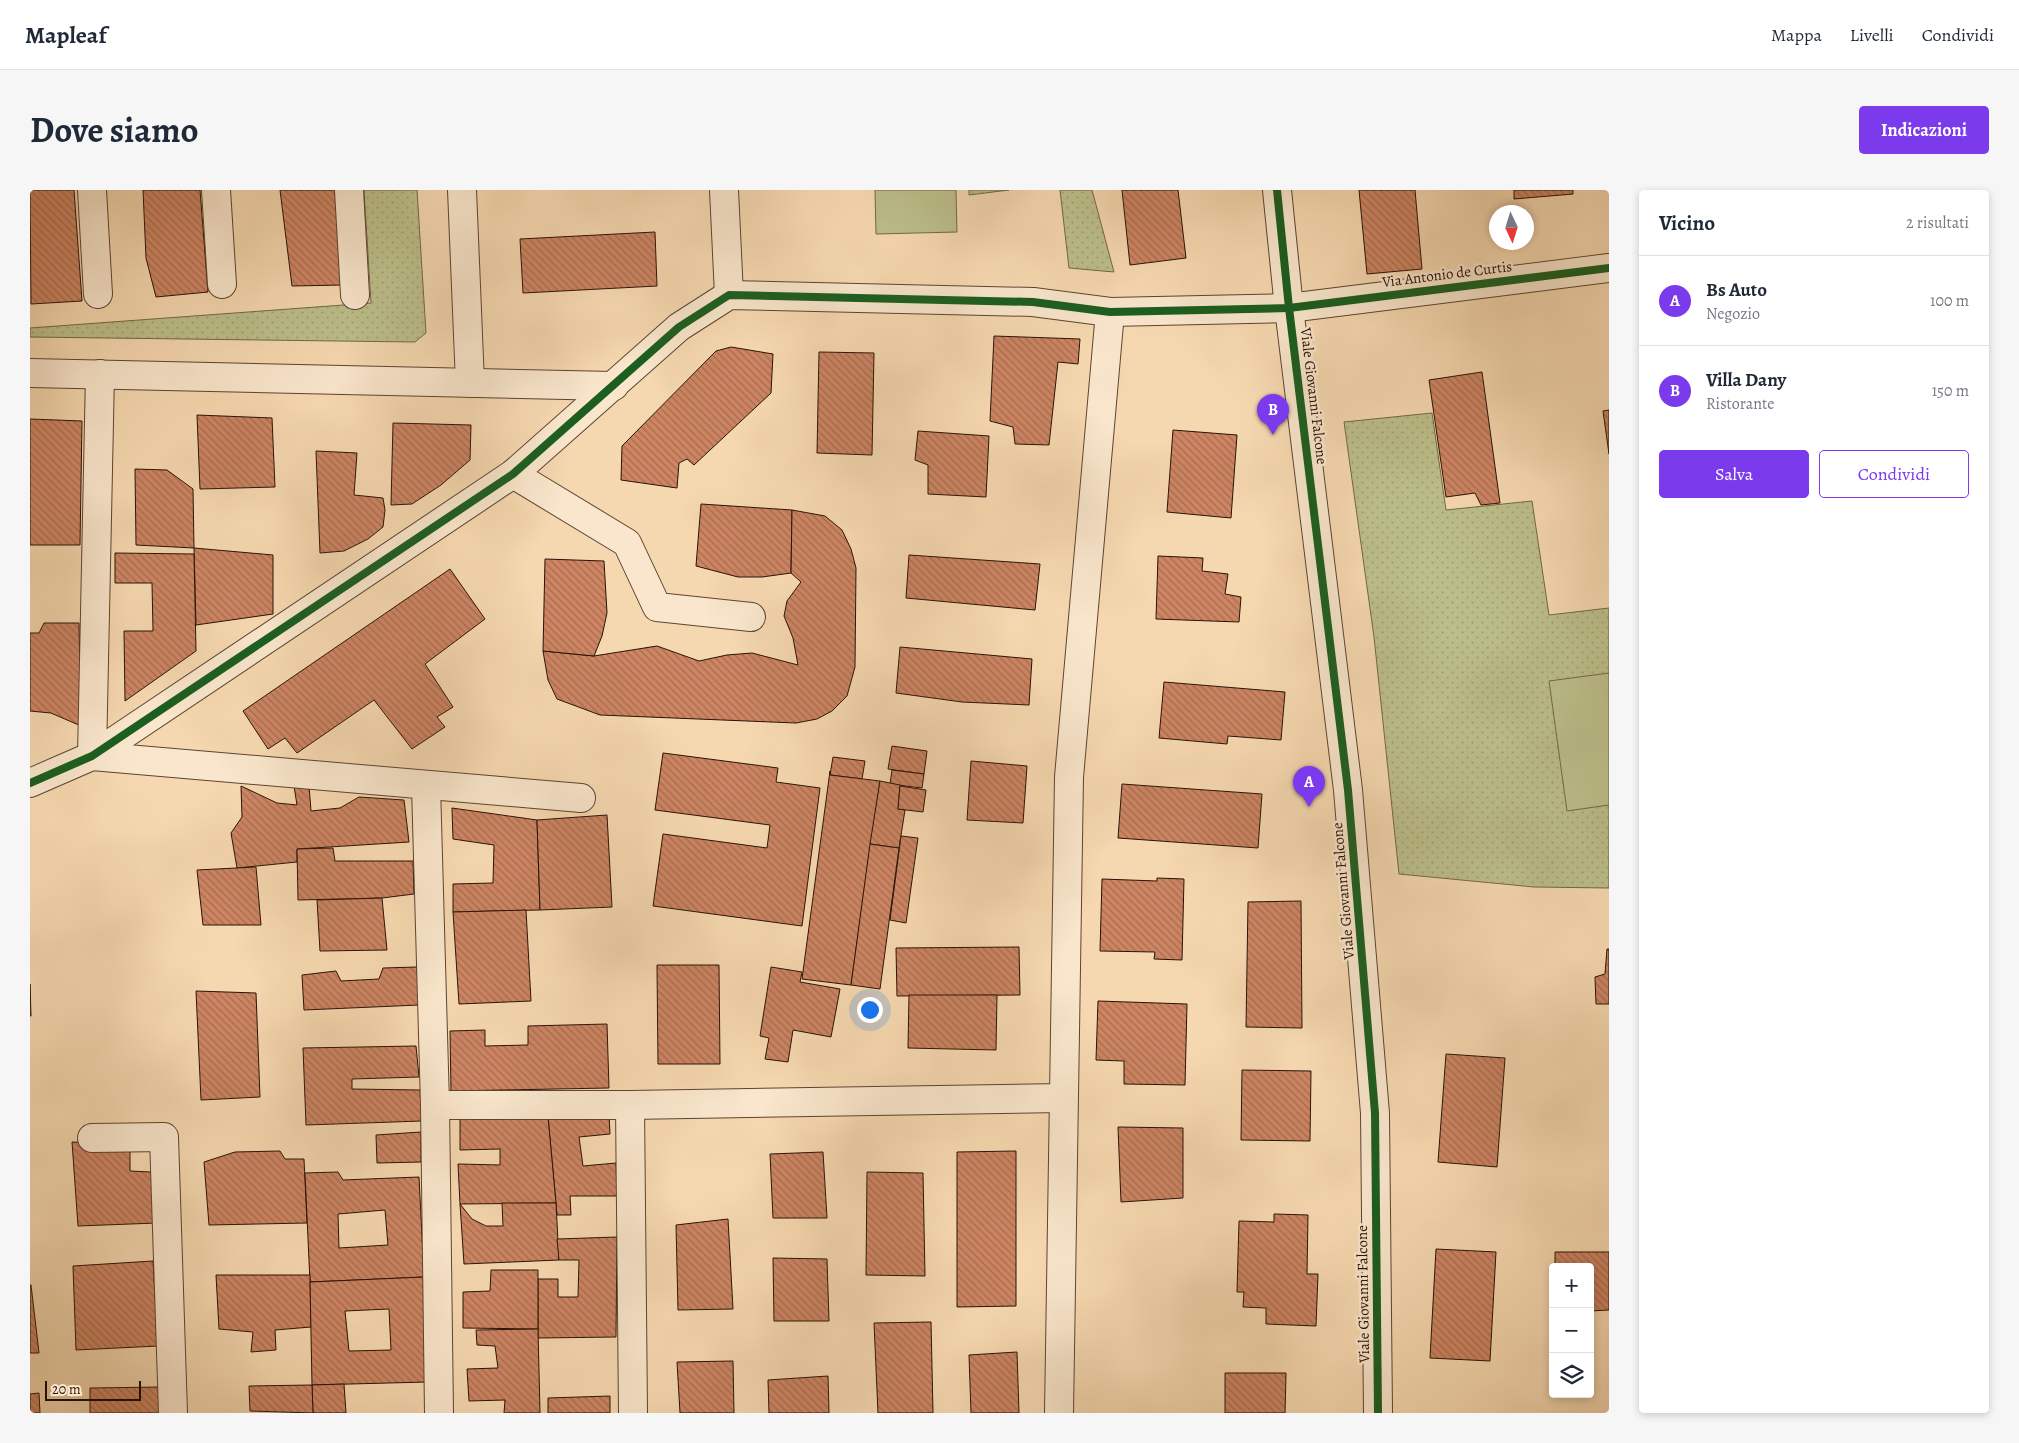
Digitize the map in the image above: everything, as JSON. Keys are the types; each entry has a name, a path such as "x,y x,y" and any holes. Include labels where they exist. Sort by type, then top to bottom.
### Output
{"street":[{"path":"92,190 98,294"},
{"path":"216,190 222,284"},
{"path":"349,190 355,295"},
{"path":"462,190 470,383"},
{"path":"30,783 92,756 513,474 679,327 729,294 724,190"},
{"name":"Viale Giovanni Falcone","path":"1277,190 1289,308 1348,790 1375,1113 1378,1413"},
{"name":"Via Antonio de Curtis","path":"729,294 1033,302 1110,312 1289,308 1609,268"},
{"path":"1059,1413 1069,777 1110,312"},
{"path":"30,373 614,386"},
{"path":"92,756 100,374"},
{"path":"513,474 628,543 657,607 751,617"},
{"path":"92,756 581,798"},
{"path":"426,786 435,1105 440,1413"},
{"path":"435,1105 630,1105 1063,1098"},
{"path":"630,1105 633,1413"},
{"path":"92,1138 164,1137 173,1413"}],"green space":[{"path":"364,190 417,190 426,333 415,342 30,337 30,328 371,303"},
{"path":"875,190 956,190 957,232 876,234"},
{"path":"969,190 1009,190 969,195"},
{"path":"1060,190 1092,190 1114,272 1069,268"},
{"path":"1432,413 1446,510 1532,501 1549,615 1609,608 1609,888 1534,887 1399,874 1374,637 1344,422"},
{"path":"1609,673 1609,805 1567,811 1549,681"}],"building":[{"path":"30,190 74,190 82,301 31,304"},
{"path":"143,190 200,190 208,292 156,297 146,258"},
{"path":"280,190 335,190 343,285 292,286"},
{"path":"1122,190 1178,190 1186,258 1130,265"},
{"path":"1359,190 1415,190 1422,269 1367,274"},
{"path":"1514,190 1573,190 1573,194 1514,199"},
{"path":"655,232 657,286 523,293 520,239"},
{"path":"994,336 1080,339 1078,364 1058,362 1049,445 1015,444 1013,427 990,421"},
{"path":"731,347 773,354 771,393 694,465 687,459 679,463 677,488 621,480 622,446 716,351"},
{"path":"819,352 874,353 872,455 817,453"},
{"path":"1482,372 1500,503 1481,505 1475,493 1446,497 1429,380"},
{"path":"1609,410 1609,454 1603,411"},
{"path":"197,415 272,418 275,487 200,489"},
{"path":"30,419 82,421 80,545 30,545"},
{"path":"393,423 471,425 470,460 441,485 412,504 391,505"},
{"path":"1173,430 1237,435 1231,518 1167,512"},
{"path":"918,431 989,436 986,497 928,494 928,465 915,460"},
{"path":"316,451 357,453 354,495 383,498 385,510 383,527 368,539 344,551 320,553"},
{"path":"135,469 167,470 193,489 194,548 136,545"},
{"path":"701,504 792,510 791,573 762,577 738,577 696,566"},
{"path":"792,510 825,516 842,530 851,549 856,568 855,667 847,696 832,711 817,719 796,723 600,715 557,699 548,680 543,651 594,656 657,646 699,661 727,655 752,653 798,665 793,638 784,616 787,601 801,582 791,573"},
{"path":"194,548 273,555 273,614 196,625"},
{"path":"115,553 194,554 196,651 125,701 124,631 153,631 152,583 115,583"},
{"path":"909,555 1040,564 1035,610 906,598"},
{"path":"1158,556 1203,558 1202,571 1228,574 1225,594 1241,597 1239,622 1156,619"},
{"path":"545,559 604,561 607,613 602,636 594,656 543,651"},
{"path":"450,569 485,619 425,664 453,707 437,717 445,727 412,749 374,700 297,753 285,738 268,749 243,711"},
{"path":"44,623 79,623 81,726 51,713 30,711 30,633 39,633"},
{"path":"900,647 1032,659 1029,705 962,702 896,693"},
{"path":"1164,682 1285,692 1281,740 1228,736 1227,744 1159,738"},
{"path":"892,746 927,751 924,774 888,769"},
{"path":"663,753 778,768 776,782 820,788 802,926 653,906 663,834 767,848 770,825 655,810"},
{"path":"833,757 865,761 862,779 830,775"},
{"path":"971,761 1027,766 1023,823 967,820"},
{"path":"892,770 924,774 922,788 890,784"},
{"path":"830,771 830,775 880,781 851,985 802,979"},
{"path":"880,781 900,785 898,809 905,810 899,848 870,844"},
{"path":"1122,784 1262,794 1258,848 1118,838"},
{"path":"309,785 311,811 340,808 359,797 404,800 409,842 297,849 297,862 237,868 231,833 242,817 241,786 277,803 297,805 294,786"},
{"path":"900,786 926,790 923,812 898,809"},
{"path":"452,808 537,820 540,910 453,912 453,884 493,883 494,845 453,839"},
{"path":"607,815 612,907 540,910 537,820"},
{"path":"901,836 918,838 906,923 890,920"},
{"path":"870,844 899,848 880,989 851,985"},
{"path":"333,848 335,861 413,861 414,894 382,898 298,900 297,849"},
{"path":"256,867 261,925 203,925 197,870"},
{"path":"1157,878 1184,879 1182,960 1154,959 1155,952 1100,951 1102,879 1157,881"},
{"path":"382,898 387,950 320,951 317,900"},
{"path":"1301,901 1302,1028 1246,1027 1248,902"},
{"path":"526,910 531,1001 459,1004 453,912"},
{"path":"1019,947 1020,995 897,996 896,948"},
{"path":"1607,949 1609,949 1609,1004 1596,1004 1595,977 1605,974"},
{"path":"657,965 719,965 720,1064 658,1064"},
{"path":"417,967 419,1005 304,1010 302,975 336,971 341,981 379,979 383,968"},
{"path":"771,967 802,972 800,982 840,989 831,1037 793,1030 788,1062 765,1059 769,1038 760,1036"},
{"path":"30,984 31,1016 30,1016"},
{"path":"196,991 256,993 260,1097 201,1100"},
{"path":"909,995 997,995 996,1050 908,1048"},
{"path":"1098,1001 1187,1004 1185,1085 1124,1084 1124,1061 1096,1060"},
{"path":"607,1024 609,1088 451,1091 450,1031 485,1030 485,1046 528,1045 528,1026"},
{"path":"416,1046 419,1077 352,1079 352,1089 420,1090 422,1121 306,1125 303,1048"},
{"path":"1446,1054 1505,1058 1497,1167 1438,1162"},
{"path":"1242,1070 1311,1071 1310,1141 1241,1140"},
{"path":"609,1114 610,1134 579,1137 583,1166 616,1163 617,1196 570,1196 571,1215 557,1215 548,1117"},
{"path":"548,1117 556,1203 460,1204 458,1164 500,1165 500,1149 460,1150 460,1119"},
{"path":"1118,1127 1183,1128 1183,1198 1121,1202"},
{"path":"421,1132 421,1162 377,1163 376,1135"},
{"path":"72,1142 130,1144 130,1171 151,1172 157,1223 78,1226"},
{"path":"280,1151 285,1159 304,1159 307,1223 209,1225 204,1162 235,1152"},
{"path":"1016,1151 1016,1306 957,1307 957,1152"},
{"path":"823,1152 827,1218 773,1218 770,1154"},
{"path":"338,1172 343,1180 419,1177 424,1277 310,1282 305,1173","holes":["385,1210 388,1245 339,1248 338,1214"]},
{"path":"867,1172 923,1173 925,1276 866,1275"},
{"path":"502,1203 556,1203 559,1260 464,1264 460,1204 472,1219 486,1226 503,1226"},
{"path":"1274,1214 1308,1215 1307,1274 1318,1274 1316,1326 1266,1324 1266,1308 1243,1307 1244,1292 1237,1292 1239,1221 1274,1222"},
{"path":"728,1219 733,1309 678,1310 676,1225"},
{"path":"617,1237 616,1337 538,1338 538,1279 558,1279 558,1297 578,1297 579,1260 559,1260 557,1239"},
{"path":"1436,1249 1496,1252 1490,1361 1430,1358"},
{"path":"1555,1252 1609,1252 1609,1310 1594,1311 1594,1263 1555,1263"},
{"path":"773,1258 827,1259 829,1321 774,1321"},
{"path":"153,1261 158,1346 76,1350 73,1266"},
{"path":"491,1270 538,1270 538,1329 463,1328 463,1292 490,1291"},
{"path":"216,1275 310,1275 311,1327 275,1330 276,1350 251,1352 253,1332 219,1329"},
{"path":"424,1277 427,1382 312,1385 310,1282","holes":["389,1309 391,1350 349,1351 345,1311"]},
{"path":"31,1285 39,1353 30,1353"},
{"path":"931,1322 933,1413 878,1413 874,1323"},
{"path":"538,1329 540,1413 504,1413 505,1400 469,1401 467,1369 498,1368 495,1346 477,1345 476,1330"},
{"path":"1017,1352 1019,1413 971,1413 969,1355"},
{"path":"733,1361 734,1413 680,1413 677,1362"},
{"path":"1225,1373 1286,1373 1285,1413 1225,1413"},
{"path":"828,1376 829,1413 769,1413 768,1380"},
{"path":"344,1384 346,1413 313,1413 312,1385"},
{"path":"312,1385 313,1413 250,1411 249,1386"},
{"path":"162,1387 162,1413 90,1413 90,1388"},
{"path":"39,1393 40,1413 30,1413 30,1394"},
{"path":"610,1396 610,1413 548,1413 548,1398"}],"cycle path":[{"path":"1277,190 1289,308 1348,790 1375,1113 1378,1413"},
{"path":"30,783 92,756 513,474 679,327 729,295 1033,302 1110,312 1289,308 1609,268"}],"place":[{"name":"Villa Dany","path":"1273,435"},
{"name":"Bs Auto","path":"1309,807"}]}
